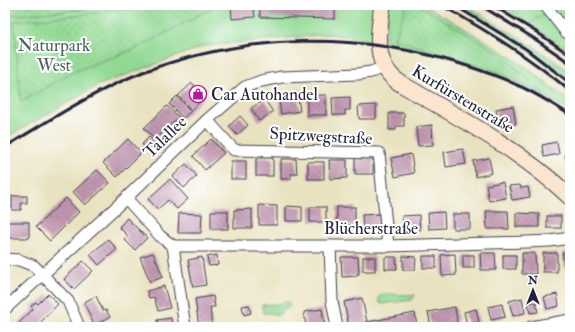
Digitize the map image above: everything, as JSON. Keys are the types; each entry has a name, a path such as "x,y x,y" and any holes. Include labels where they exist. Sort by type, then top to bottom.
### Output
{"street":[{"path":"545,5 566,32"},
{"name":"Kurfürstenstraße","path":"382,7 379,32 379,51 385,67 392,77 397,82 490,135 508,147 554,182 570,197"},
{"name":"Talallee","path":"5,309 245,86 282,77 358,74 371,72 385,67"},
{"name":"Spitzwegstraße","path":"207,120 234,150 378,153 388,246"},
{"path":"126,198 160,236 173,246 185,327"},
{"name":"Blücherstraße","path":"173,246 388,246 550,241 570,238"},
{"path":"330,246 332,301 337,327"},
{"path":"5,259 19,260 34,266 68,301 79,327"},
{"path":"531,327 570,320"}],"green space":[{"name":"Naturpark West","path":"5,5 378,5 373,41 330,34 204,46 99,85 5,138"},
{"path":"5,5 111,5 79,10 5,16"},
{"path":"144,5 209,5 211,9 135,49 73,72 21,102 14,21 80,15"},
{"path":"389,5 425,5 494,46 527,68 570,102 570,112 551,100 519,84 474,66 446,56 384,43"},
{"path":"407,5 418,5 493,49 545,94 501,73 394,39"},
{"path":"460,5 465,5 471,8 536,48 570,72 570,80 503,32"},
{"path":"498,5 542,5 547,12 529,24"},
{"path":"548,5 570,5 570,52 529,24 551,9"},
{"path":"383,294 415,295 412,300 382,304 379,302 379,297"},
{"path":"288,302 290,306 277,315 272,313 263,313 262,305 279,304"}],"building":[{"path":"231,5 253,5 255,17 232,19"},
{"path":"260,5 335,5 335,19 260,17"},
{"path":"192,83 205,97 191,110 178,96"},
{"path":"297,92 300,111 281,114 278,95"},
{"path":"307,95 326,95 326,115 307,115"},
{"path":"177,96 191,111 183,118 169,104"},
{"path":"350,97 350,110 345,110 345,115 333,115 332,98"},
{"path":"265,100 273,112 259,121 251,108"},
{"path":"376,105 376,119 359,119 358,106"},
{"path":"167,106 179,117 155,140 144,128"},
{"path":"513,106 516,124 499,127 496,109"},
{"path":"389,113 404,113 404,126 396,126 396,130 389,130"},
{"path":"240,116 248,125 237,135 229,126"},
{"path":"432,125 433,145 418,146 416,127"},
{"path":"149,137 156,144 148,151 142,144"},
{"path":"128,139 141,153 117,177 103,163"},
{"path":"211,139 224,153 205,170 193,156"},
{"path":"557,142 559,154 544,157 542,145"},
{"path":"463,149 466,164 446,167 444,152"},
{"path":"411,154 414,173 395,177 391,158"},
{"path":"570,154 570,174 569,174 565,155"},
{"path":"355,157 373,157 373,174 355,174"},
{"path":"256,158 273,158 273,176 256,176"},
{"path":"489,158 492,173 476,177 473,161"},
{"path":"281,159 296,159 297,174 291,174 291,179 281,179"},
{"path":"329,160 347,160 347,178 330,179"},
{"path":"231,161 246,161 246,179 231,179"},
{"path":"308,162 324,162 324,179 308,179"},
{"path":"186,164 197,176 184,188 173,176"},
{"path":"97,170 110,183 85,205 73,192"},
{"path":"170,179 188,199 177,209 168,200 158,209 148,199"},
{"path":"503,182 506,198 489,201 486,185"},
{"path":"520,185 521,188 528,187 530,197 512,200 509,186"},
{"path":"12,196 27,196 27,203 21,203 21,210 12,210"},
{"path":"66,198 79,212 50,241 36,227"},
{"path":"259,205 277,206 277,225 259,225"},
{"path":"286,206 302,207 302,221 286,221"},
{"path":"310,207 326,207 326,222 310,222"},
{"path":"337,207 355,207 355,225 337,225"},
{"path":"252,209 252,228 234,228 234,210"},
{"path":"211,211 228,211 228,229 211,229"},
{"path":"486,211 508,211 509,229 487,229"},
{"path":"444,212 445,228 429,229 428,213"},
{"path":"179,213 202,214 201,233 178,233"},
{"path":"516,213 539,214 539,227 516,227"},
{"path":"380,214 380,230 363,231 362,215"},
{"path":"453,214 470,214 470,229 453,229"},
{"path":"419,215 420,230 403,231 402,216"},
{"path":"547,216 561,216 561,228 547,228"},
{"path":"127,218 147,238 135,250 124,239 128,236 119,227"},
{"path":"5,222 29,222 29,238 5,238"},
{"path":"108,239 117,249 99,265 90,255"},
{"path":"570,251 570,266 565,268 562,253"},
{"path":"153,253 163,277 150,282 140,257"},
{"path":"480,253 495,253 496,270 481,270"},
{"path":"522,253 535,253 536,274 522,274"},
{"path":"543,253 557,253 557,272 543,272"},
{"path":"455,254 456,275 442,276 441,255"},
{"path":"217,255 218,265 209,266 207,257"},
{"path":"463,255 474,255 474,268 463,268"},
{"path":"503,255 516,255 516,269 503,269"},
{"path":"403,256 416,257 415,270 403,270"},
{"path":"423,256 436,256 436,268 423,268"},
{"path":"202,257 206,285 193,287 188,260"},
{"path":"341,257 358,257 359,274 357,274 357,276 342,277"},
{"path":"363,257 375,257 375,271 363,271"},
{"path":"385,257 396,257 397,269 385,269"},
{"path":"83,261 93,271 74,289 64,279"},
{"path":"164,286 170,308 158,311 154,297 149,298 147,291"},
{"path":"48,294 58,304 36,327 15,327 33,309 31,306 36,302 38,304"},
{"path":"557,294 559,306 547,309 544,297"},
{"path":"96,296 103,311 106,310 110,317 94,325 84,302"},
{"path":"213,296 215,307 210,307 212,327 199,327 195,299"},
{"path":"362,298 367,322 415,313 417,327 349,327 344,302"},
{"path":"522,298 525,313 513,316 509,301"},
{"path":"536,302 538,312 530,313 528,303"},
{"path":"502,304 505,317 491,320 488,307"},
{"path":"249,305 251,313 244,315 242,306"},
{"path":"455,307 457,322 431,327 428,312"},
{"path":"322,309 325,327 306,327 304,312"},
{"path":"476,309 479,322 467,325 464,312"},
{"path":"171,318 173,327 158,327 157,320"}],"railway":[{"path":"441,5 508,45 540,67 570,91"},
{"path":"454,5 526,49 570,83"},
{"path":"480,5 535,39 570,63"},
{"path":"492,5 538,33 570,55"},
{"path":"5,147 90,97 143,72 182,59 221,50 261,44 301,41 341,42 382,46 421,53 461,64 496,76 524,88 570,115"}],"place":[{"name":"Car Autohandel","path":"198,94"}]}
